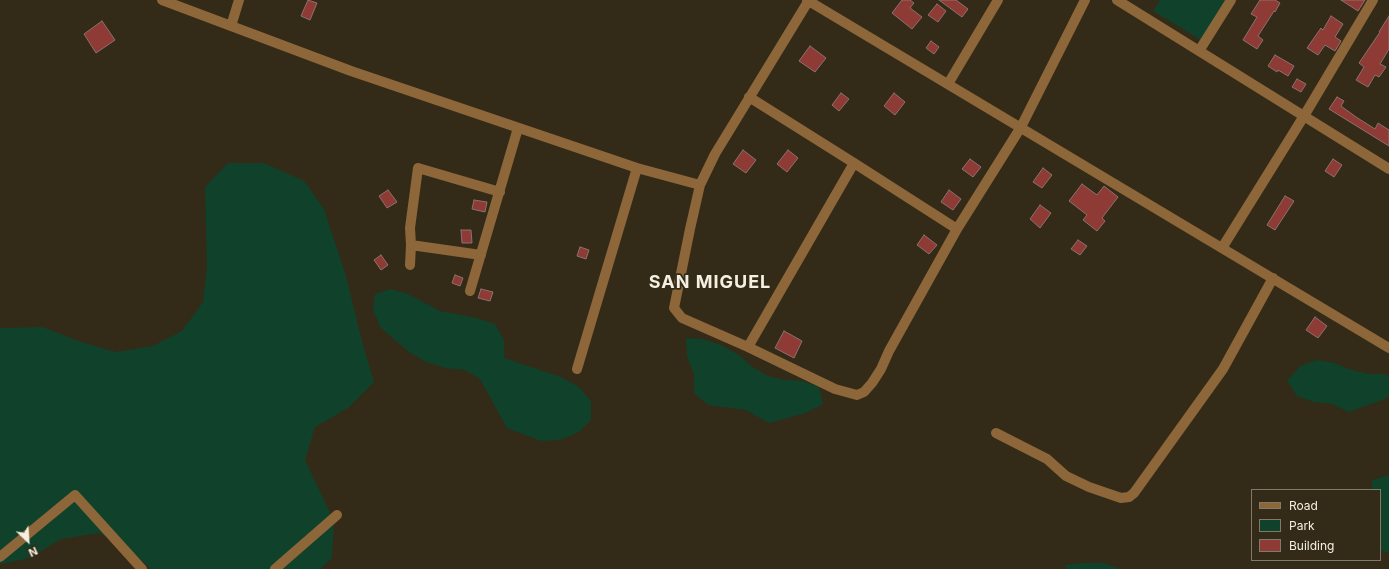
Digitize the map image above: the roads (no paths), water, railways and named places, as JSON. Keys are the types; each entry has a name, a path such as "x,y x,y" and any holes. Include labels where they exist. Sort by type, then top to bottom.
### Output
{"street":[{"path":"162,0 351,71 637,168 700,185"},
{"path":"231,26 239,0"},
{"path":"1085,0 1021,128 957,229 881,369 872,384 864,392 858,395 834,389 748,347 682,318 674,308 700,185 715,154 808,0 1021,128 1273,278 1389,348"},
{"path":"948,84 998,0"},
{"path":"1117,0 1389,169"},
{"path":"1199,51 1231,0"},
{"path":"1222,248 1304,116 1373,0"},
{"path":"749,97 854,162 957,229"},
{"path":"470,291 518,128"},
{"path":"748,347 854,162"},
{"path":"410,265 410,228 418,168 500,192"},
{"path":"577,369 637,168"},
{"path":"411,245 481,256"},
{"path":"996,434 1047,459 1066,476 1089,487 1121,498 1129,497 1223,369 1273,278"},
{"path":"0,557 75,495 142,569"},
{"path":"275,569 337,515"}],"district":[{"name":"SAN MIGUEL","path":"710,283"}]}
